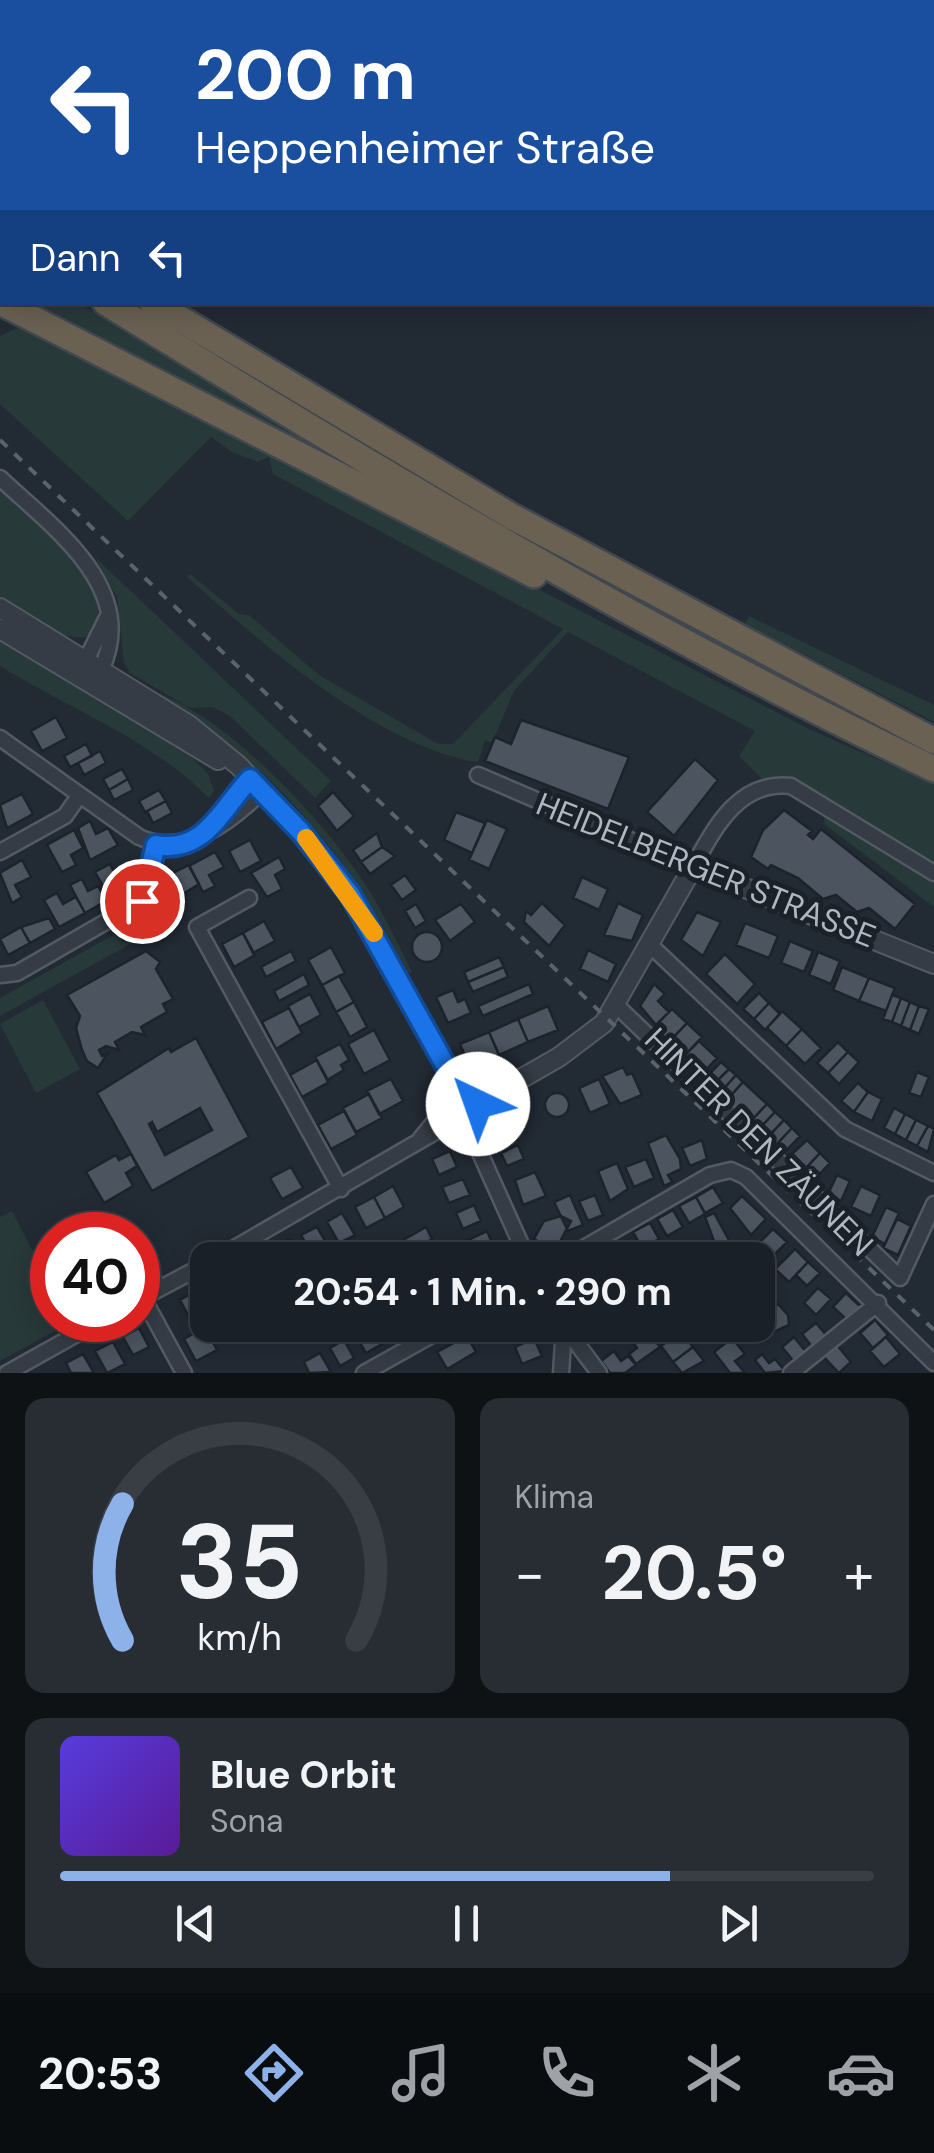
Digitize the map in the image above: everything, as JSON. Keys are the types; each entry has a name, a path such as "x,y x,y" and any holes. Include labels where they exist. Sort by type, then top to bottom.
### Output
{"highway":[{"path":"13,305 32,321 534,576 636,614"},
{"path":"110,305 389,474 636,614 934,769"},
{"path":"157,305 528,525 934,741"},
{"path":"0,326 32,321"}],"street":[{"path":"0,478 83,558 98,579 109,614 90,669"},
{"path":"0,608 90,669 215,744 256,785 350,894 376,935 426,1036 475,1116 452,1121 406,1152 246,1242"},
{"path":"0,628 90,669"},
{"path":"0,739 156,845 182,844 212,830 256,785"},
{"name":"HEIDELBERGER STRASSE","path":"478,775 934,964"},
{"path":"518,1242 438,1102 527,1074 587,1037 617,1006 714,830 743,795 774,784 813,796 934,873"},
{"path":"0,852 64,816 80,796"},
{"path":"0,975 17,973 142,901 156,845"},
{"path":"248,898 197,927 341,1189"},
{"path":"650,944 845,1129 934,1173"},
{"name":"HINTER DEN ZÄUNEN","path":"617,1006 900,1278 934,1204"},
{"path":"594,1242 710,1175 730,1170 746,1177 934,1363"},
{"path":"160,1288 190,1273"},
{"path":"790,1373 878,1304"},
{"path":"160,1333 184,1373"},
{"path":"7,1373 63,1342"},
{"path":"364,1373 420,1342"},
{"path":"561,1373 562,1342"},
{"path":"575,1342 598,1373"}],"shaded area":[{"path":"19,305 82,305 352,469"},
{"path":"126,305 139,305 934,751 934,757 636,603"},
{"path":"17,328 46,335 809,729 934,784 934,864 800,782 782,777 762,779 739,756 755,731 568,632 514,691 492,743 485,740 478,762 440,753 362,714 285,660 187,577 190,574 239,614 249,615 319,675 438,744 453,744 563,629 273,474 269,457 258,462 232,452 211,437 128,521 0,404 0,336"},
{"path":"0,487 53,536 88,579 97,600 97,620 85,638 58,635 0,599"},
{"path":"95,557 331,781 315,798 231,717 213,707 190,708 130,673 124,663 117,597"},
{"path":"749,616 934,705 934,722 745,624"},
{"path":"0,637 192,757 208,774 214,791 209,798 135,741 0,666"},
{"path":"152,691 211,722 298,800 365,884 412,972 408,973 359,887 301,813 233,748"},
{"path":"825,814 934,880 934,907 824,824"},
{"path":"162,908 170,922 0,1016 0,998"},
{"path":"43,1000 80,1069 36,1093 0,1024"},
{"path":"12,1211 30,1246 30,1342 35,1342 0,1361 0,1217"}],"building":[{"path":"56,717 67,738 42,751 31,731"},
{"path":"521,720 629,757 608,809 485,761 495,737 511,744"},
{"path":"86,744 92,756 70,767 64,756"},
{"path":"100,751 106,763 84,775 78,763"},
{"path":"695,759 718,780 674,836 647,812"},
{"path":"122,769 128,779 109,790 103,779"},
{"path":"128,779 133,790 114,800 109,790"},
{"path":"159,790 166,801 145,812 139,801"},
{"path":"333,792 354,816 337,831 318,806"},
{"path":"22,794 33,814 7,828 0,805"},
{"path":"166,801 172,813 153,823 147,811"},
{"path":"784,810 812,831 808,835 813,839 821,829 915,904 895,929 869,908 857,912 836,895 823,899 798,878 771,865 768,869 751,857 763,830"},
{"path":"456,812 485,823 472,853 444,840"},
{"path":"487,820 507,829 489,869 469,860"},
{"path":"90,821 96,834 108,828 118,845 90,860 78,828"},
{"path":"74,830 83,848 71,855 76,865 62,872 47,845"},
{"path":"377,833 382,847 361,862 353,850"},
{"path":"250,840 261,861 240,872 229,851"},
{"path":"382,847 395,856 370,874 361,862"},
{"path":"215,852 224,867 209,875 215,886 203,892 189,866"},
{"path":"279,857 285,869 275,875 282,889 267,897 251,873"},
{"path":"22,860 31,877 15,885 22,897 12,903 0,873"},
{"path":"110,864 114,872 128,864 139,883 110,898 95,872"},
{"path":"189,865 199,884 170,902 159,880"},
{"path":"405,875 416,890 402,900 391,885"},
{"path":"582,877 608,889 599,910 573,898"},
{"path":"82,879 88,891 98,886 106,901 85,913 70,885"},
{"path":"57,893 63,904 76,897 85,913 59,927 44,900"},
{"path":"542,903 565,925 549,946 524,922 526,911 531,915"},
{"path":"618,903 643,915 632,941 604,935"},
{"path":"416,904 426,921 415,928 405,911"},
{"path":"461,904 475,922 450,941 435,920"},
{"path":"697,912 721,922 703,956 681,940"},
{"path":"49,918 55,929 30,943 21,927"},
{"path":"264,921 275,941 253,953 243,933"},
{"path":"745,923 778,936 769,958 736,945"},
{"path":"21,927 30,943 8,955 0,939"},
{"path":"427,932 438,936 442,947 438,958 427,962 416,958 412,947 416,936"},
{"path":"243,933 255,955 234,967 222,944"},
{"path":"790,941 813,951 804,972 781,963"},
{"path":"331,947 345,973 322,985 308,960"},
{"path":"588,950 616,964 608,982 580,969"},
{"path":"146,951 160,962 156,969 173,999 163,1004 167,1012 141,1027 145,1035 132,1032 115,1042 119,1050 106,1046 99,1050 102,1056 108,1053 98,1068 87,1061 82,1050 76,1028 80,1016 67,995"},
{"path":"291,951 296,961 266,977 261,967"},
{"path":"818,952 840,961 831,984 809,975"},
{"path":"725,954 755,984 737,1004 706,974"},
{"path":"499,957 504,967 468,982 464,972"},
{"path":"504,967 508,977 473,992 468,982"},
{"path":"842,967 869,978 859,1001 833,990"},
{"path":"304,974 309,985 279,1001 274,991"},
{"path":"339,976 354,1002 336,1012 322,985"},
{"path":"869,978 895,988 886,1011 859,1001"},
{"path":"529,984 533,994 483,1016 478,1006"},
{"path":"654,984 665,994 658,1001 669,1012 656,1025 640,1006"},
{"path":"453,990 458,1002 465,999 471,1013 448,1023 436,997"},
{"path":"759,993 769,1003 754,1019 743,1009"},
{"path":"310,994 321,1015 299,1027 288,1006"},
{"path":"892,995 901,998 892,1022 883,1019"},
{"path":"901,998 910,1002 901,1026 892,1022"},
{"path":"354,1002 367,1027 350,1037 336,1012"},
{"path":"910,1002 919,1006 910,1030 901,1026"},
{"path":"769,1003 780,1014 765,1030 754,1019"},
{"path":"548,1006 558,1030 528,1042 518,1019"},
{"path":"919,1006 929,1009 919,1034 910,1030"},
{"path":"289,1008 302,1033 276,1049 262,1022"},
{"path":"672,1009 687,1023 669,1042 654,1027"},
{"path":"782,1011 802,1029 786,1046 767,1028"},
{"path":"518,1019 528,1042 499,1055 489,1032"},
{"path":"687,1023 702,1037 684,1056 669,1042"},
{"path":"802,1029 821,1048 805,1064 786,1046"},
{"path":"374,1030 390,1060 364,1074 348,1044"},
{"path":"489,1032 499,1055 470,1068 460,1044"},
{"path":"196,1038 249,1137 152,1191 97,1093 169,1048 171,1052","holes":["200,1108 212,1130 165,1155 149,1124 152,1122 157,1132"]},
{"path":"699,1041 717,1058 700,1076 682,1058"},
{"path":"838,1042 848,1052 828,1073 817,1063"},
{"path":"340,1044 349,1060 341,1065 344,1070 327,1080 315,1057"},
{"path":"848,1052 859,1062 839,1084 828,1073"},
{"path":"317,1060 329,1082 302,1097 290,1075"},
{"path":"721,1062 729,1069 711,1087 704,1080"},
{"path":"623,1067 627,1075 632,1073 642,1095 620,1104 602,1076"},
{"path":"729,1069 736,1075 719,1094 711,1087"},
{"path":"917,1072 929,1077 921,1097 909,1093"},
{"path":"736,1075 743,1082 726,1101 719,1094"},
{"path":"391,1079 403,1101 379,1114 367,1091"},
{"path":"599,1079 610,1104 590,1113 579,1088"},
{"path":"743,1082 767,1104 749,1123 726,1101"},
{"path":"858,1083 868,1092 854,1112 841,1101"},
{"path":"868,1092 882,1099 872,1121 854,1112"},
{"path":"557,1093 566,1096 566,1114 557,1117 548,1114 545,1105 548,1096"},
{"path":"369,1094 382,1118 356,1132 343,1108"},
{"path":"767,1104 775,1112 757,1131 749,1123"},
{"path":"894,1108 905,1114 895,1134 884,1128"},
{"path":"344,1111 357,1135 331,1149 318,1125"},
{"path":"775,1112 784,1120 766,1139 757,1131"},
{"path":"905,1114 916,1120 906,1140 895,1134"},
{"path":"784,1120 792,1128 774,1147 766,1139"},
{"path":"916,1120 928,1126 917,1146 906,1140"},
{"path":"928,1126 934,1129 928,1152 917,1146"},
{"path":"792,1128 800,1136 782,1155 774,1147"},
{"path":"666,1135 680,1159 681,1169 668,1175 672,1182 664,1186 648,1143"},
{"path":"702,1140 707,1159 690,1166 682,1148"},
{"path":"807,1140 820,1153 806,1168 792,1154"},
{"path":"518,1145 524,1159 507,1166 501,1153"},
{"path":"450,1151 457,1167 439,1175 432,1159"},
{"path":"820,1153 830,1163 814,1180 804,1170"},
{"path":"131,1154 137,1166 126,1173 133,1186 104,1203 86,1172 116,1155 119,1160"},
{"path":"646,1159 654,1178 634,1187 625,1167"},
{"path":"617,1163 628,1189 610,1201 598,1171"},
{"path":"291,1167 303,1188 282,1199 270,1178"},
{"path":"535,1172 546,1196 523,1205 515,1180"},
{"path":"837,1175 850,1181 841,1201 828,1194"},
{"path":"463,1179 470,1195 449,1203 442,1187"},
{"path":"393,1186 404,1207 385,1218 374,1197"},
{"path":"861,1186 880,1195 871,1216 851,1207"},
{"path":"713,1187 723,1203 705,1213 696,1197"},
{"path":"570,1195 583,1225 568,1231 554,1202"},
{"path":"595,1195 603,1215 588,1221 579,1201"},
{"path":"742,1196 766,1219 751,1235 730,1208"},
{"path":"374,1197 385,1218 366,1228 355,1207"},
{"path":"696,1197 705,1214 689,1223 679,1206"},
{"path":"474,1205 481,1221 463,1229 456,1213"},
{"path":"886,1207 899,1213 885,1244 872,1237"},
{"path":"673,1210 683,1227 667,1236 657,1219"},
{"path":"342,1213 355,1235 338,1242 327,1222"},
{"path":"714,1213 730,1242 714,1242 705,1217"},
{"path":"561,1216 571,1221 560,1242 539,1242 534,1239 544,1221"},
{"path":"897,1219 911,1226 898,1255 883,1248"},
{"path":"650,1223 659,1239 639,1242 633,1232"},
{"path":"317,1227 326,1242 305,1242 301,1235"},
{"path":"426,1227 432,1239 426,1242 400,1242"},
{"path":"773,1229 787,1242 775,1254 775,1242 760,1242"},
{"path":"487,1231 492,1242 466,1242"},
{"path":"795,1249 808,1262 789,1282 775,1269"},
{"path":"808,1262 820,1273 807,1286 796,1275"},
{"path":"818,1288 831,1299 816,1315 804,1303"},
{"path":"846,1293 862,1308 847,1320 833,1307"},
{"path":"190,1294 190,1319 180,1300"},
{"path":"778,1304 788,1315 789,1325 775,1331"},
{"path":"875,1320 888,1335 873,1348 860,1333"},
{"path":"816,1323 827,1336 813,1348 802,1334"},
{"path":"190,1336 190,1342 213,1342 217,1350 196,1361 184,1339"},
{"path":"794,1337 807,1353 795,1363 782,1347"},
{"path":"886,1337 900,1354 884,1367 870,1351"},
{"path":"113,1342 125,1364 107,1373 95,1351"},
{"path":"126,1342 146,1342 149,1347 133,1355"},
{"path":"345,1342 354,1358 340,1366 330,1348"},
{"path":"360,1342 381,1342 382,1344 366,1353"},
{"path":"456,1342 470,1342 476,1352 447,1369 437,1352"},
{"path":"536,1342 542,1356 522,1364 515,1347"},
{"path":"633,1342 656,1342 660,1347 636,1364 629,1354 637,1348"},
{"path":"666,1342 689,1342 693,1347 673,1362 661,1346"},
{"path":"727,1342 735,1342 745,1354 735,1361 745,1373 730,1373 714,1352"},
{"path":"837,1345 851,1362 839,1373 823,1356"},
{"path":"693,1347 704,1361 682,1373 673,1362"},
{"path":"614,1351 621,1361 628,1356 636,1365 625,1373 610,1373 601,1361"},
{"path":"320,1353 331,1372 309,1373 304,1362"},
{"path":"83,1354 94,1373 71,1373 66,1363"},
{"path":"762,1354 769,1363 775,1359 785,1371 765,1373 755,1360"}],"railway":[{"path":"0,440 934,1330"}],"slow traffic":[{"path":"306,838 350,894 374,933"}],"route":[{"path":"142,901 148,891 156,845 182,844 212,830 250,779 301,832 350,894 376,935 426,1036 457,1086 472,1092 478,1104"}]}
